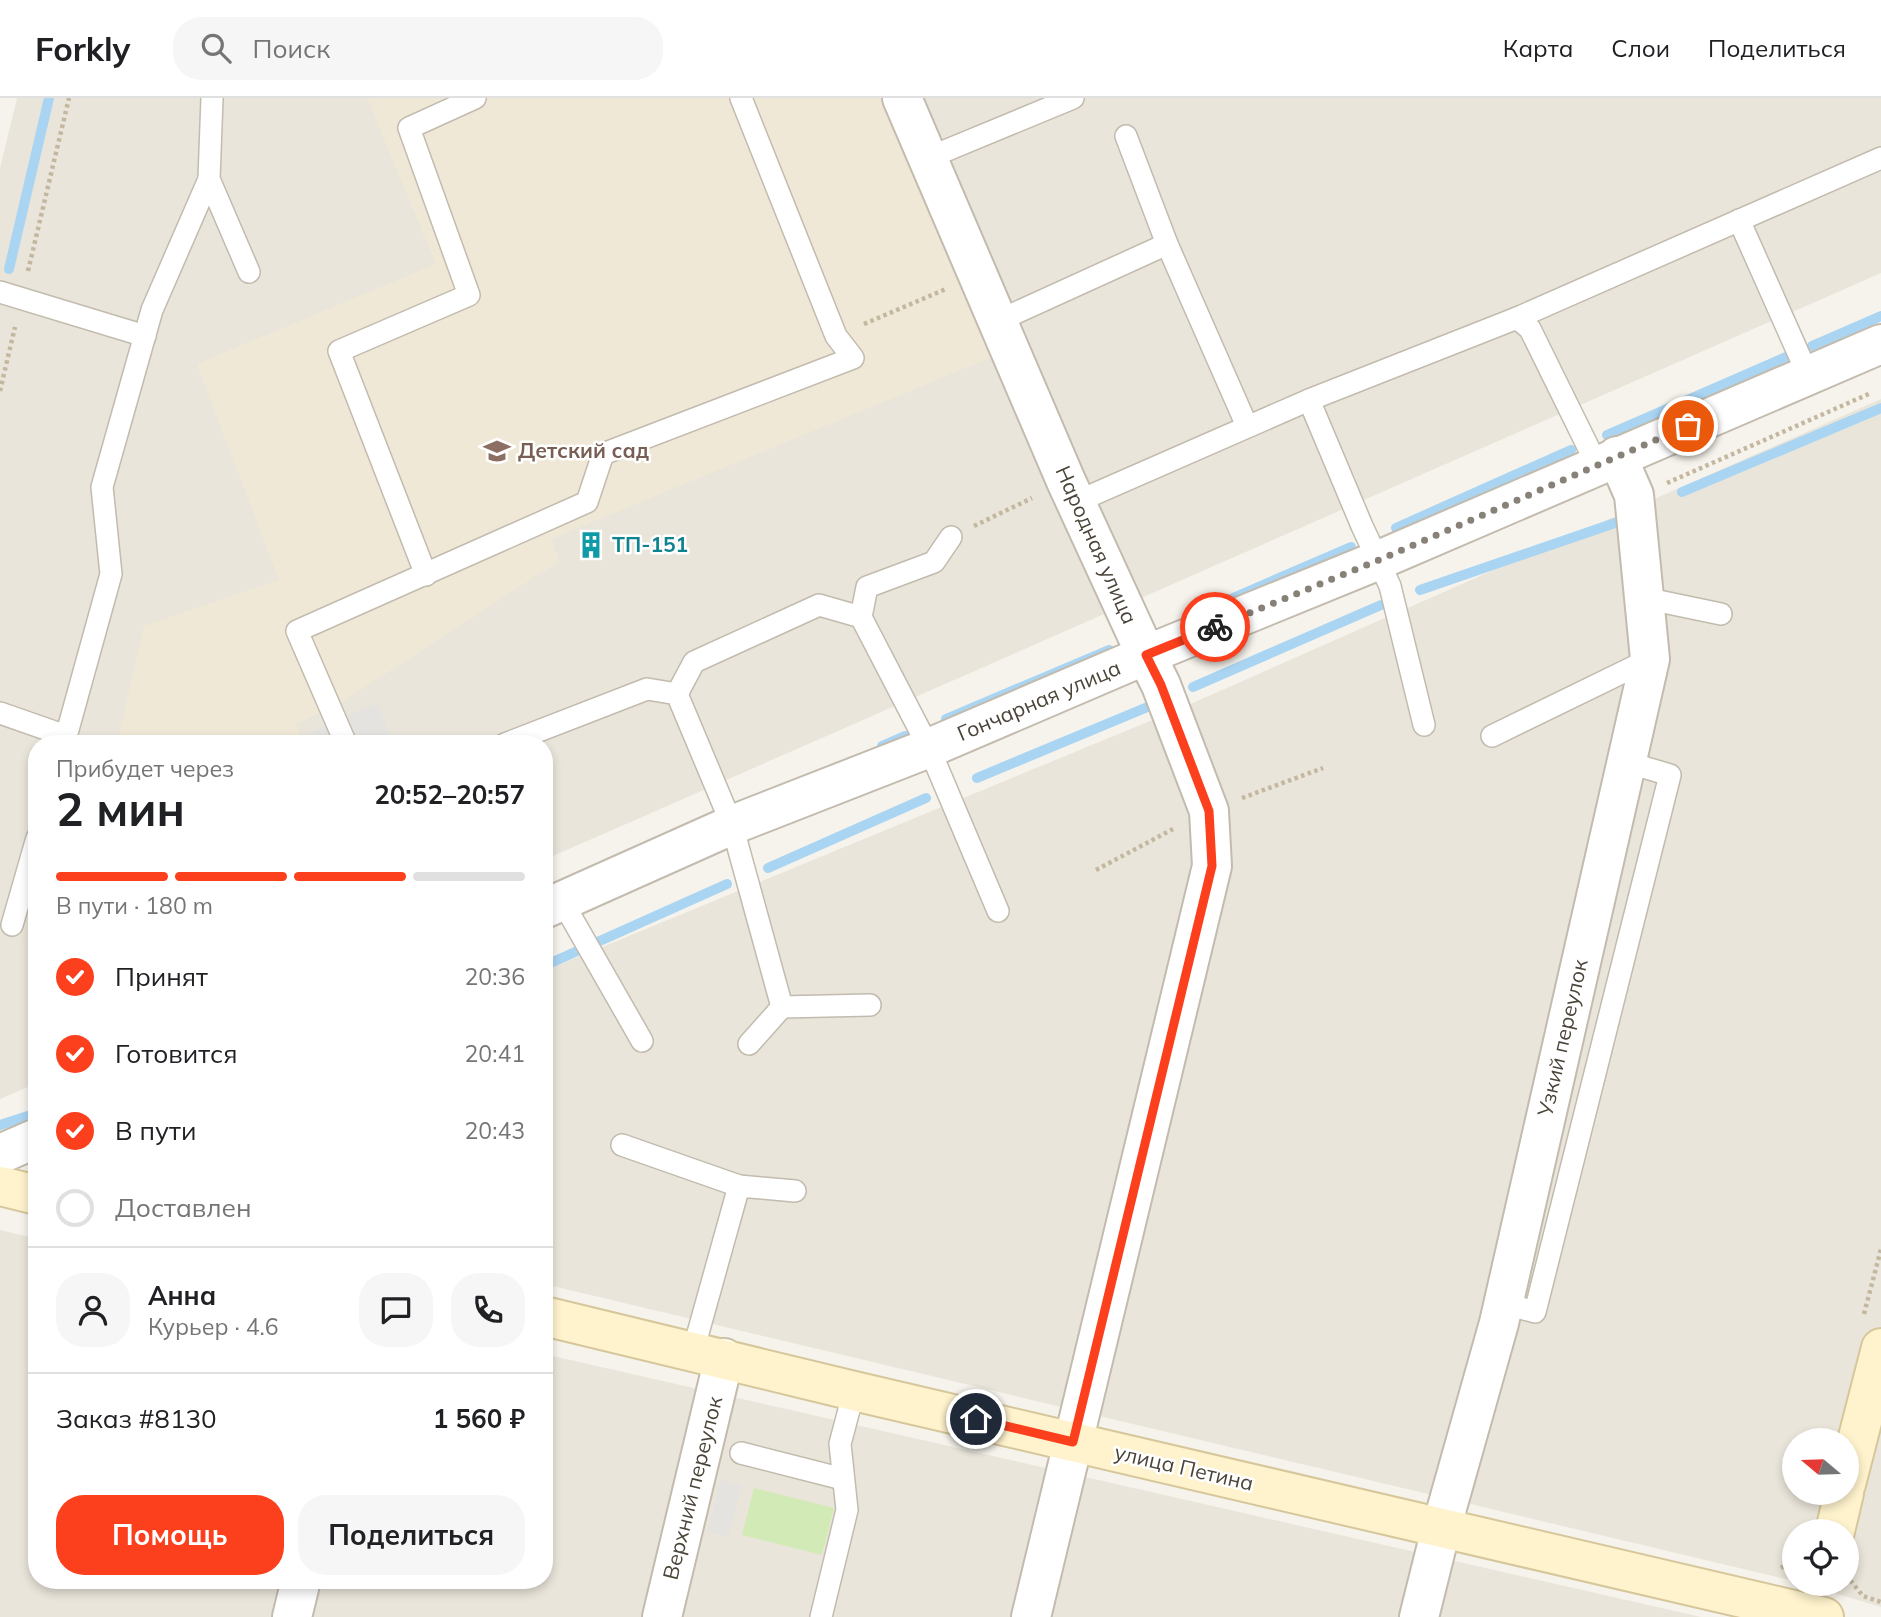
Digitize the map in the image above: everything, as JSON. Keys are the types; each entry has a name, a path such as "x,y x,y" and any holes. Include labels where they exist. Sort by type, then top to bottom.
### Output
{"street":[{"name":"Народная улица","path":"902,98 1071,491 1161,685 1209,811 1212,866 1031,1617"},
{"name":"Гончарная улица","path":"553,905 732,825 929,748 1146,655 1379,560 1881,344"},
{"name":"Узкий переулок","path":"1419,1617 1503,1303 1650,659 1634,495 1607,461"},
{"path":"0,1154 28,1142"},
{"path":"0,1186 28,1193"},
{"name":"улица Петина","path":"553,1318 1441,1529 1821,1608"},
{"path":"1859,1443 1876,1390 1881,1348"},
{"name":"Верхний переулок","path":"662,1617 708,1354"},
{"path":"292,1617 299,1589"}],"lane":[{"path":"66,735 111,574 102,487 152,310 209,179 212,98"},
{"path":"426,575 339,351 469,295 409,128 475,98"},
{"path":"342,735 297,631 587,502 603,454 853,358 836,336 741,98"},
{"path":"928,158 1073,98"},
{"path":"1126,136 1167,244 1247,426"},
{"path":"1071,491 1247,426 1517,318 1881,158"},
{"path":"209,179 250,272"},
{"path":"1739,220 1808,375"},
{"path":"998,321 1167,244"},
{"path":"0,292 145,336"},
{"path":"1517,318 1530,329 1607,461"},
{"path":"1309,400 1390,586 1424,724"},
{"path":"951,537 934,562 867,587 861,617 929,748 998,911"},
{"path":"1644,598 1721,614"},
{"path":"677,694 694,662 819,605 861,617"},
{"path":"1492,736 1650,659"},
{"path":"528,735 647,689 677,694"},
{"path":"677,694 732,825 782,1007"},
{"path":"0,713 53,735"},
{"path":"12,925 28,869"},
{"path":"553,905 642,1041"},
{"path":"749,1044 782,1007 870,1005"},
{"path":"622,1145 739,1186 795,1191"},
{"path":"708,1354 739,1186"},
{"path":"821,1617 847,1510 840,1444 854,1391"},
{"path":"741,1453 843,1479"}],"path":[{"path":"0,391 69,98"},
{"path":"836,336 948,288"},
{"path":"1634,495 1881,388"},
{"path":"951,537 1071,491"},
{"path":"1859,1591 1863,1596 1881,1602"}],"shaded area":[{"path":"17,98 1881,98 1881,273 553,856 553,735 28,735 28,1087 0,1099 0,168"},
{"name":"Детский сад","path":"367,98 881,98 992,357 551,539 559,561 342,702 296,724 300,735 119,735 144,626 279,580 197,364 436,264"},
{"path":"1881,399 1881,1607 1844,1596 1859,1596 1859,1519 1782,1519 1782,1578 553,1286 553,967 1179,709"},
{"path":"377,703 390,735 314,735 312,731"},
{"path":"0,1230 28,1237 28,1589 553,1589 553,1356 1701,1617 0,1617"},
{"path":"720,1480 742,1485 728,1537 707,1532"}],"green space":[{"path":"754,1488 834,1508 822,1555 742,1535"}],"waterway":[{"path":"9,269 49,98"},
{"path":"1812,346 1881,316"},
{"path":"1607,435 1786,357"},
{"path":"1682,492 1881,408"},
{"path":"1396,528 1571,450"},
{"path":"1420,590 1615,523"},
{"path":"1187,618 1351,547"},
{"path":"1193,687 1381,605"},
{"path":"946,719 1109,650"},
{"path":"977,778 1150,706"},
{"path":"882,746 905,736"},
{"path":"768,868 926,798"},
{"path":"593,944 727,884"},
{"path":"553,962 575,952"},
{"path":"0,1125 28,1116"}],"way so far":[{"path":"1215,627 1379,560 1688,426"}],"place":[{"name":"Детский сад","path":"497,451"},
{"name":"ТП-151","path":"591,545"}],"route":[{"path":"976,1419 1073,1442 1212,866 1209,811 1161,685 1146,655 1215,627"}]}
